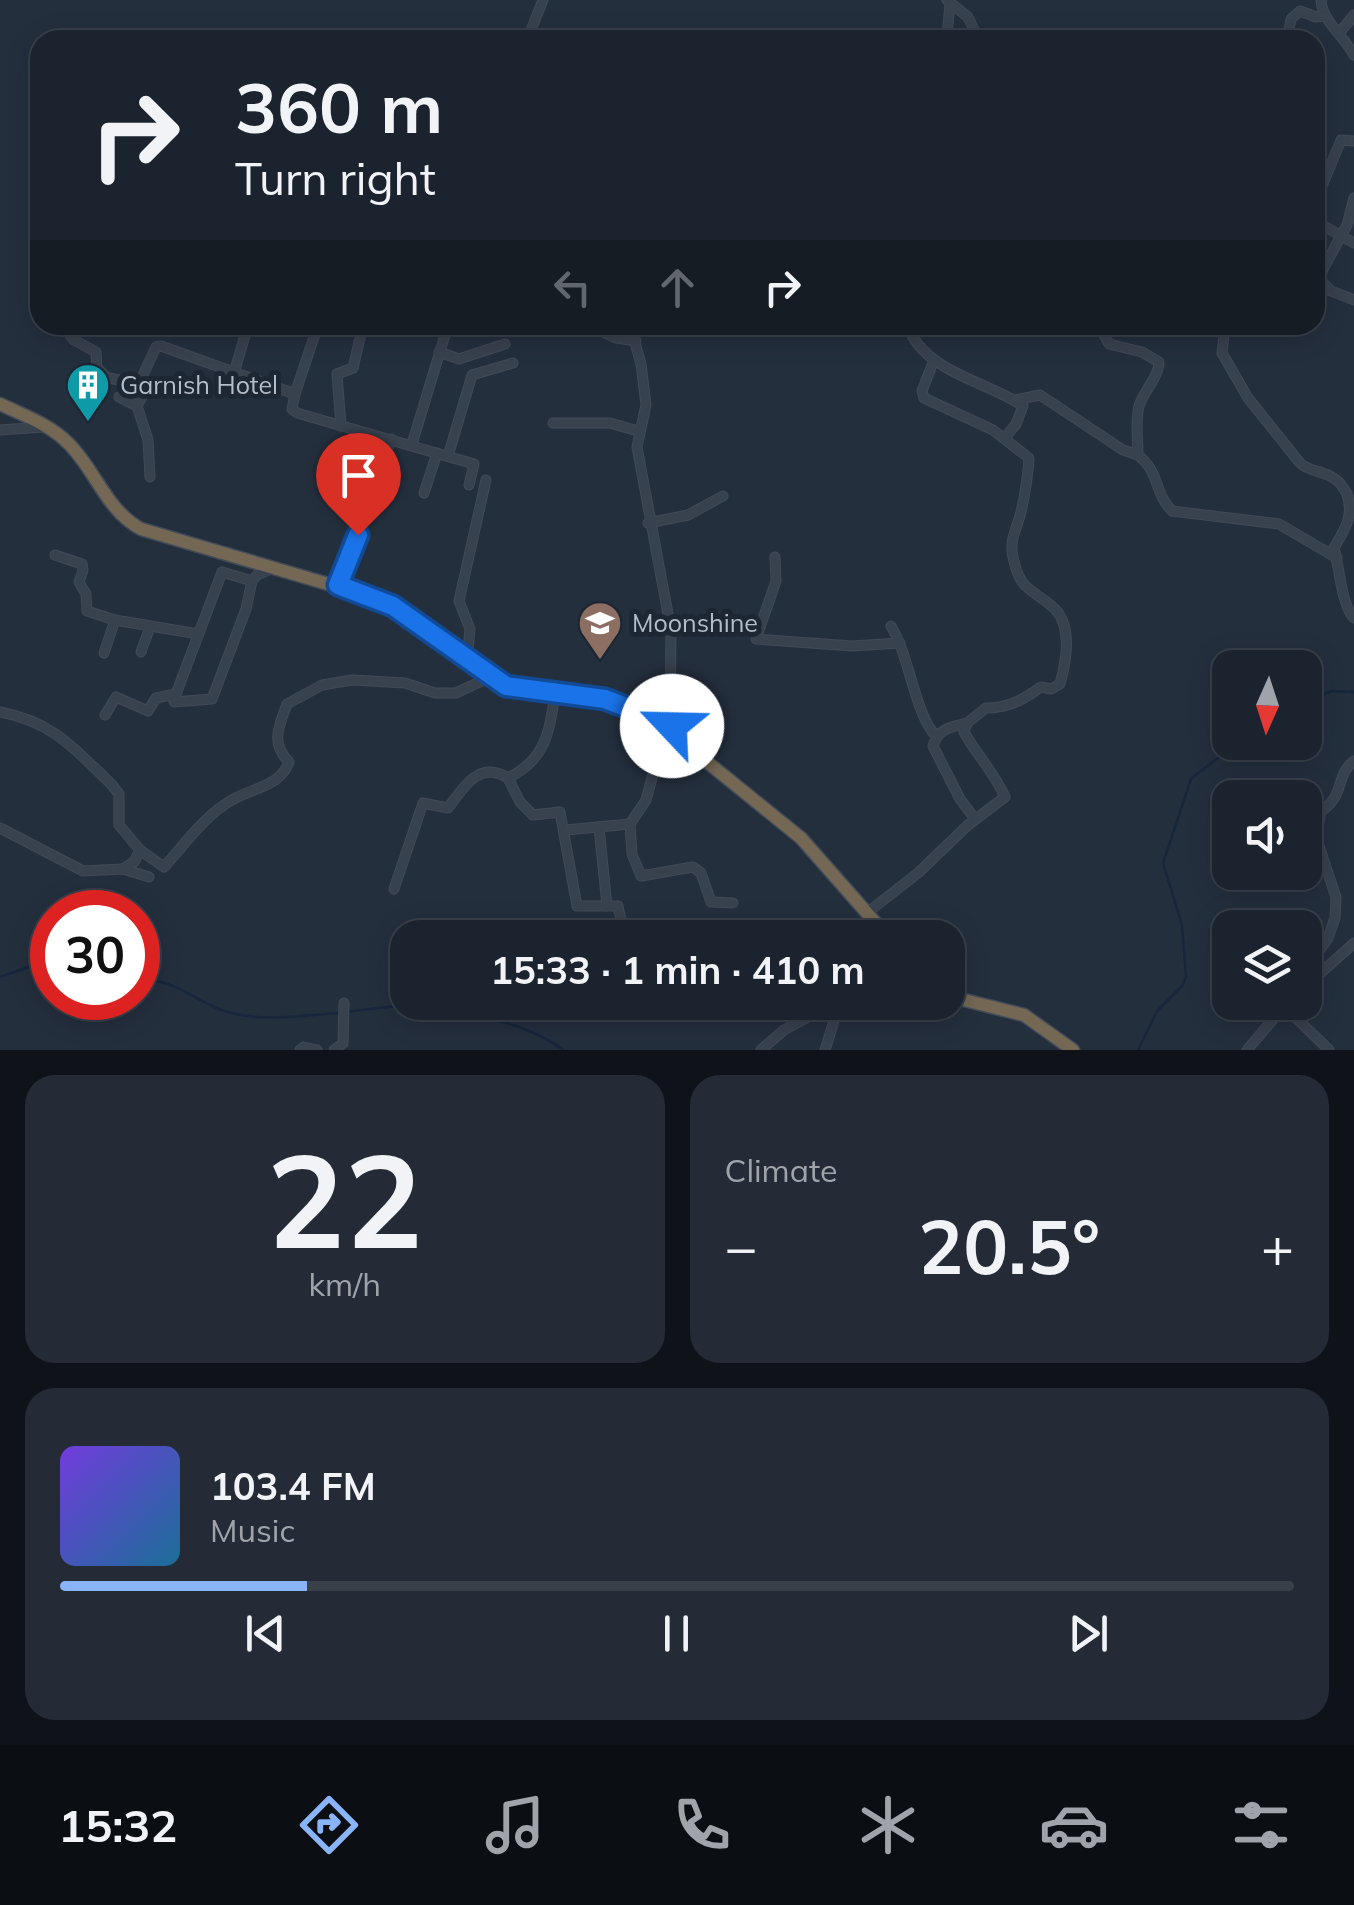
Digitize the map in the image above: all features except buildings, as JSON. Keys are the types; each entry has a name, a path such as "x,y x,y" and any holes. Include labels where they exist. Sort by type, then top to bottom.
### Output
{"highway":[{"path":"0,404 68,443 128,522 159,535 338,585 393,606 490,677 522,690 605,699 666,727 801,838 874,920"},
{"path":"965,1000 1024,1016 1069,1048"}],"street":[{"path":"531,30 543,0"},
{"path":"1321,0 1324,16 1354,55"},
{"path":"946,30 949,2"},
{"path":"949,2 968,17 974,30"},
{"path":"1289,30 1291,19 1300,10 1324,16"},
{"path":"1340,32 1354,15"},
{"path":"1325,178 1340,140 1354,141"},
{"path":"1325,266 1342,237 1354,198"},
{"path":"1325,228 1354,243"},
{"path":"1325,285 1331,292 1354,300"},
{"path":"70,335 96,352 97,368 106,377 134,384 144,393 137,406"},
{"path":"234,373 245,335"},
{"path":"315,335 295,394 292,408 297,413 474,464 469,485"},
{"path":"341,426 337,374 353,368 361,335"},
{"path":"412,444 445,335"},
{"path":"610,335 636,341"},
{"path":"634,335 646,405 637,447 671,630 666,727 658,730 674,746 655,767 646,800 630,824 632,854 641,876 693,867 702,873 710,902 733,902"},
{"path":"915,335 934,360 1023,406 1005,438"},
{"path":"1102,335 1109,344 1142,352 1159,362 1159,371 1146,388 1138,411 1138,455"},
{"path":"1225,335 1222,353 1248,398 1300,464 1337,479 1345,490 1352,517 1334,548 1346,610 1354,618"},
{"path":"440,352 458,359 504,344"},
{"path":"134,384 156,347 161,346 295,394"},
{"path":"934,360 922,391 924,398 1005,438 1029,458 1020,518 1011,541 1014,560 1021,582 1054,608 1064,622 1068,639 1060,684 1051,689 1041,687 1001,708 986,708 967,723 936,736 932,746 960,800 975,819"},
{"path":"424,492 443,454 472,375 512,363"},
{"path":"1015,400 1040,395 1123,450 1138,455 1152,467 1162,500 1172,511 1279,524 1337,558"},
{"path":"119,397 137,406 148,440 150,477"},
{"path":"553,423 610,423 638,431"},
{"path":"0,430 46,427"},
{"path":"338,585 391,438"},
{"path":"467,661 470,628 459,602 486,480"},
{"path":"648,522 688,515 724,496"},
{"path":"55,555 82,564 78,582 86,594 87,610 114,620 198,634"},
{"path":"776,557 776,580 756,639 852,646 900,642"},
{"path":"252,580 222,572 174,702 212,700 246,609 252,580 274,567"},
{"path":"104,653 114,620"},
{"path":"892,626 916,685 924,723 936,736"},
{"path":"141,652 150,627"},
{"path":"0,712 46,726 112,785 119,794 120,825 140,850 164,867 213,813 285,773 288,762 279,752 276,736 288,704 322,685 352,680 404,683 435,693 456,693 490,677"},
{"path":"105,715 116,697 148,711 156,698 176,694"},
{"path":"508,778 524,770 548,740 555,694"},
{"path":"868,912 1005,797 964,732 967,723"},
{"path":"1322,947 1335,918 1336,898 1316,836 1321,811 1335,802 1347,766 1354,762"},
{"path":"394,888 423,803 448,808 476,774 487,770 508,778 520,802 533,815 560,812 577,906 618,906 621,920"},
{"path":"566,830 630,824"},
{"path":"599,827 607,906"},
{"path":"0,828 83,871 123,869 149,877"},
{"path":"123,869 134,862 140,850"},
{"path":"1322,972 1354,943"},
{"path":"334,1050 343,1043 344,1003"},
{"path":"761,1050 784,1030 803,1020"},
{"path":"825,1050 833,1020"},
{"path":"1247,1050 1272,1020"},
{"path":"1301,1020 1329,1050"},
{"path":"300,1050 317,1050"}],"waterway":[{"path":"1322,694 1354,692"},
{"path":"1138,1050 1157,1011 1186,977 1182,925 1163,863 1191,779 1215,760"},
{"path":"0,977 30,966"},
{"path":"160,982 219,1009 247,1016 338,1013"},
{"path":"346,1012 390,1006 452,1010 513,1025 563,1050"}],"place":[{"name":"Garnish Hotel","path":"88,423"},
{"name":"Moonshine","path":"600,661"}],"route":[{"path":"358,535 338,585 393,606 506,686 605,699 627,706 670,731 672,726"}]}
